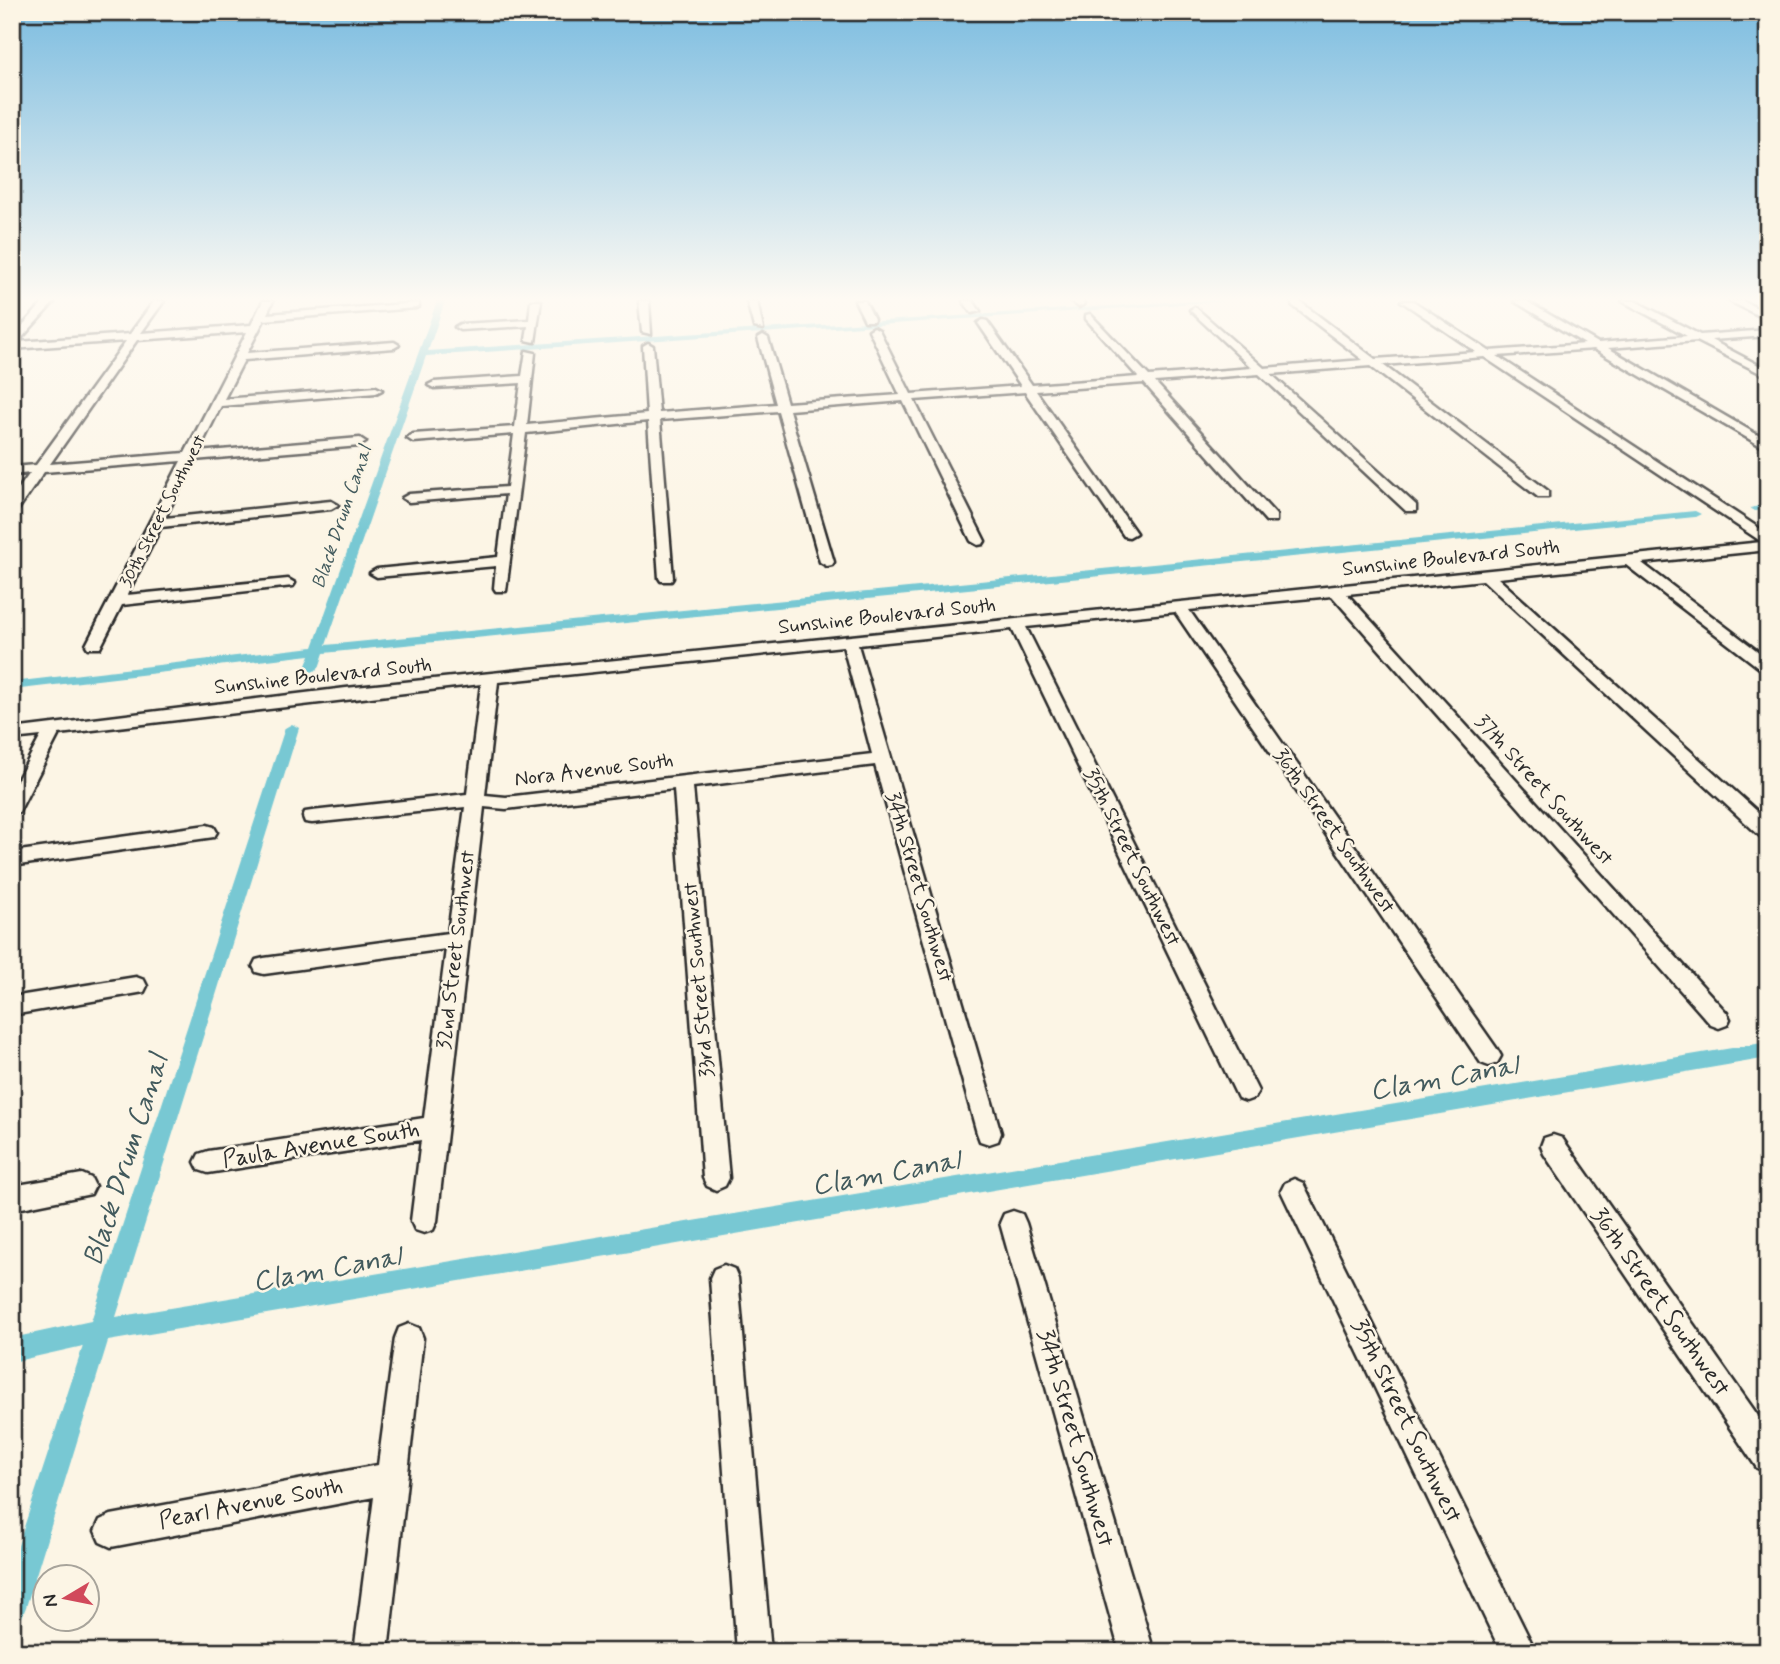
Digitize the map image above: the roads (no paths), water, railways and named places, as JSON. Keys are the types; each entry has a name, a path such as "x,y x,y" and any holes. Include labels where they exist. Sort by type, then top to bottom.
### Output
{"street":[{"path":"12,508 104,379"},
{"name":"30th Street Southwest","path":"94,645 229,379"},
{"path":"434,386 527,379 501,588"},
{"path":"650,379 666,578"},
{"path":"774,379 827,562"},
{"path":"898,379 978,541"},
{"path":"1022,379 1129,533"},
{"path":"1146,379 1271,519"},
{"path":"413,438 653,416 1151,379"},
{"path":"1268,379 1411,508"},
{"path":"1394,379 1543,494"},
{"path":"1523,379 1768,540"},
{"path":"1651,379 1768,446"},
{"path":"217,403 376,390"},
{"path":"12,471 189,454 213,456 360,442"},
{"path":"409,498 513,490"},
{"path":"156,523 331,505"},
{"name":"Sunshine Boulevard South","path":"12,734 490,678 1768,546"},
{"path":"1629,561 1768,667"},
{"path":"377,573 504,562"},
{"path":"1486,575 1768,832"},
{"path":"117,601 288,583"},
{"name":"37th Street Southwest","path":"1336,591 1719,1019"},
{"name":"36th Street Southwest","path":"1179,607 1489,1056"},
{"name":"35th Street Southwest","path":"1017,624 1246,1091"},
{"name":"34th Street Southwest","path":"849,641 989,1132"},
{"name":"32nd Street Southwest","path":"424,1221 473,800 490,678"},
{"path":"12,808 53,729"},
{"name":"Nora Avenue South","path":"312,817 473,800 506,803 882,759"},
{"name":"33rd Street Southwest","path":"683,783 716,1178"},
{"path":"12,859 207,832"},
{"path":"264,966 457,940"},
{"path":"12,1006 136,986"},
{"name":"Paula Avenue South","path":"208,1162 435,1127"},
{"name":"36th Street Southwest","path":"1552,1146 1768,1457"},
{"path":"12,1198 82,1186"},
{"name":"35th Street Southwest","path":"1294,1191 1519,1652"},
{"name":"34th Street Southwest","path":"1013,1223 1137,1652"},
{"path":"724,1278 754,1652"},
{"path":"371,1652 409,1338"},
{"name":"Pearl Avenue South","path":"111,1531 392,1478"}],"waterway":[{"name":"Black Drum Canal","path":"318,650 414,379"},
{"path":"1755,508 1768,507"},
{"path":"318,650 1695,514"},
{"path":"12,686 318,650"},
{"name":"Black Drum Canal","path":"312,668 318,650"},
{"name":"Black Drum Canal","path":"100,1331 292,728"},
{"name":"Clam Canal","path":"100,1331 1768,1050"},
{"name":"Clam Canal","path":"12,1350 100,1331"},
{"name":"Black Drum Canal","path":"12,1607 100,1331"}]}
